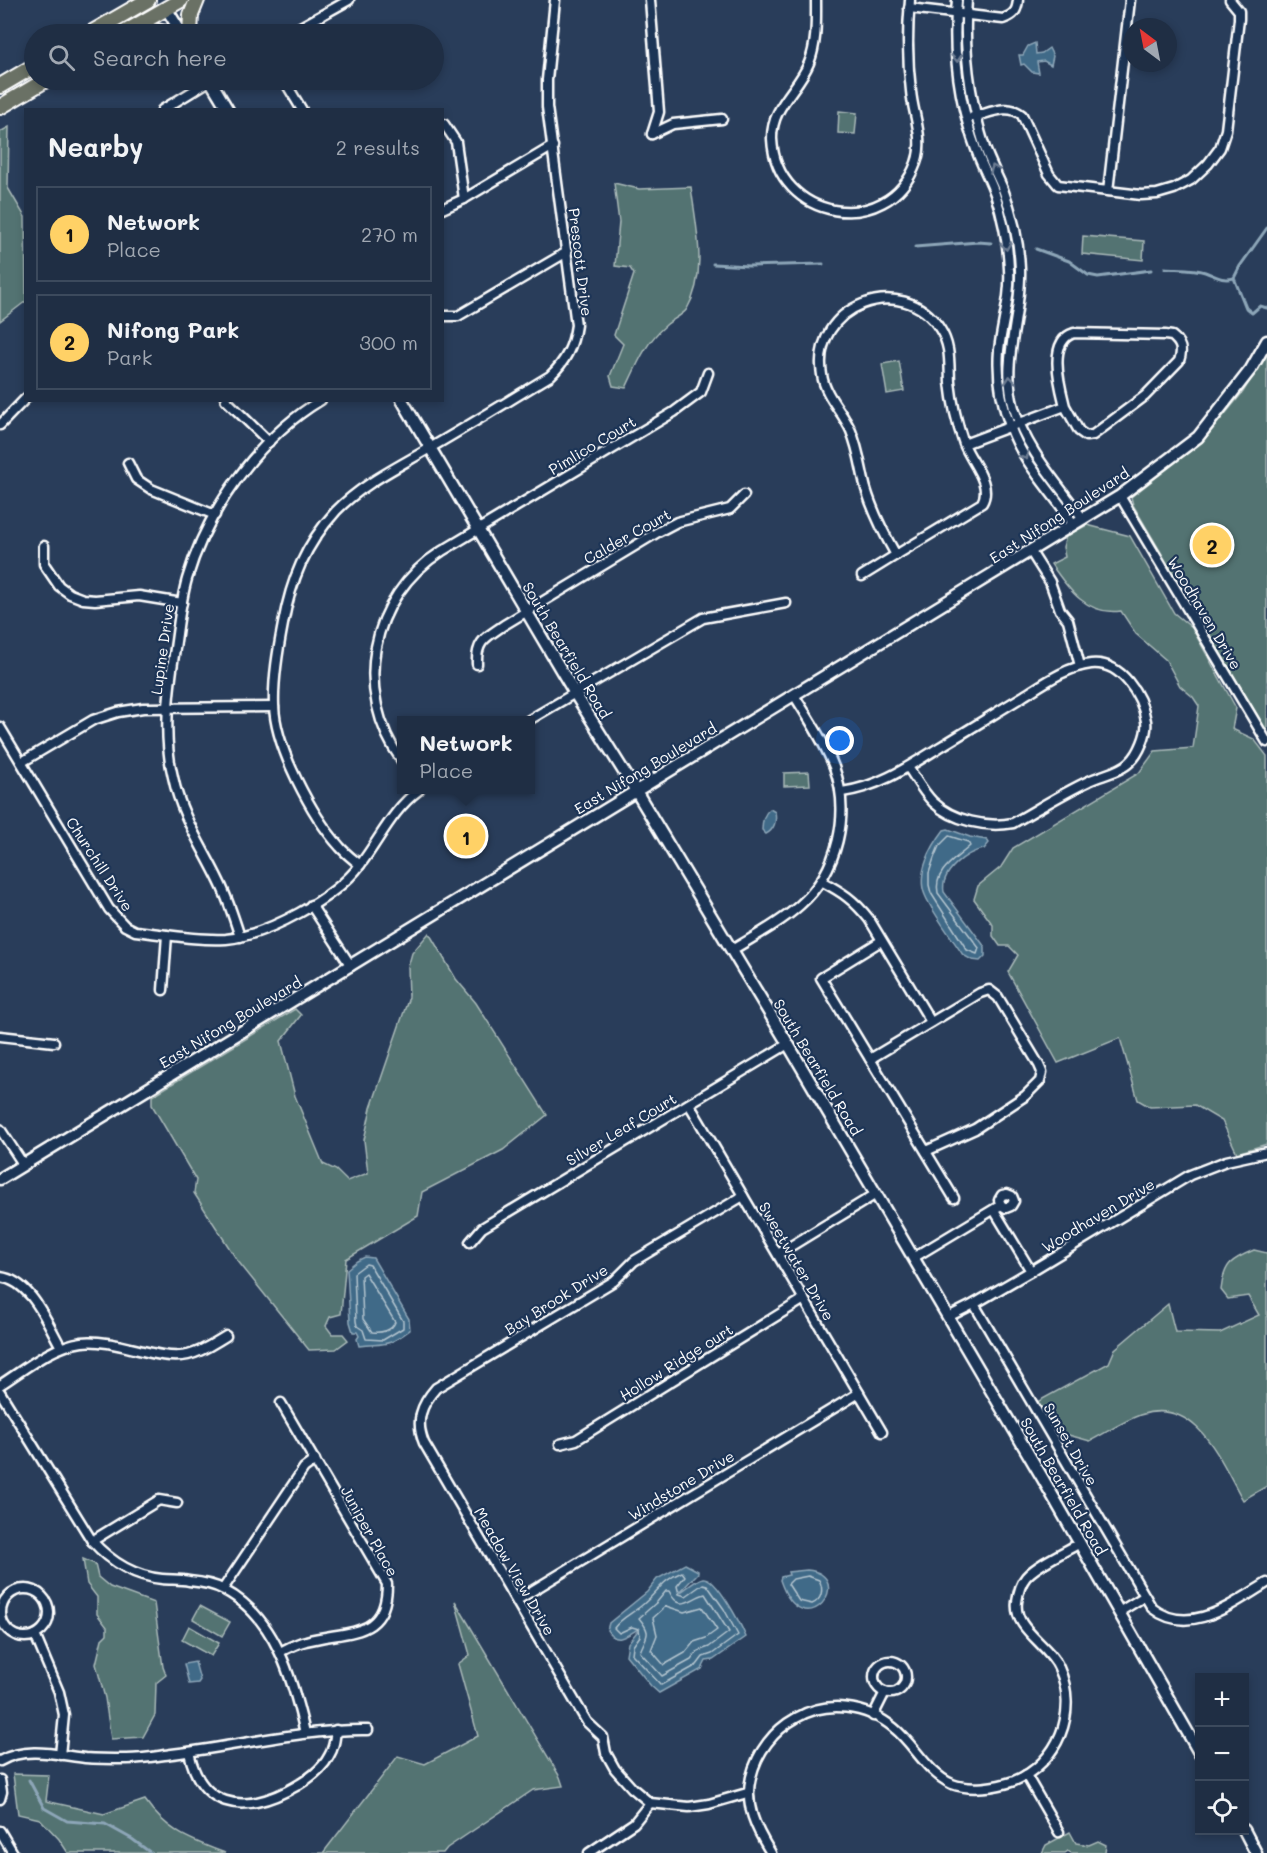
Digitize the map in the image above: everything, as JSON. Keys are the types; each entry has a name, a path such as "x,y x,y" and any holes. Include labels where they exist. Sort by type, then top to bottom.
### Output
{"main road":[{"path":"113,20 129,0"},
{"path":"106,24 148,0"},
{"path":"139,24 181,0"},
{"path":"191,24 191,15 197,0"},
{"path":"0,86 24,72"},
{"path":"0,106 28,90"}],"street":[{"path":"306,24 349,0"},
{"name":"Prescott Drive","path":"360,866 341,849 329,833 297,780 280,737 274,707 276,671 289,591 303,557 319,532 337,510 369,483 550,376 565,360 574,340 576,325 547,107 547,80 555,0"},
{"path":"650,0 659,112 652,134 673,124 722,119"},
{"path":"816,0 815,41 810,61 803,76 780,106 774,122 772,137 776,160 785,180 800,196 819,207 852,212 872,207 889,198 905,182 915,164 920,147 906,36 909,4 956,14 1004,19 1013,15 1017,9 1018,0"},
{"path":"957,0 959,84 1013,217 1017,242 1020,270 1009,355 1009,381 1014,425 1027,460 1079,522"},
{"path":"968,0 966,39 972,118"},
{"path":"1108,190 1130,0"},
{"path":"972,118 1007,108 1015,109 1022,115 1053,181 1066,186 1141,195 1157,194 1174,189 1191,180 1208,164 1220,148 1226,130 1239,20 1239,11 1230,0"},
{"path":"166,8 176,24"},
{"path":"165,108 194,90"},
{"path":"216,90 227,108"},
{"path":"290,90 301,108"},
{"path":"444,124 456,142 464,199"},
{"path":"444,208 464,199 553,146"},
{"path":"444,316 458,316 567,252"},
{"path":"862,576 982,503 986,495 986,487 959,429 950,382 950,353 941,330 932,319 911,305 897,300 878,299 860,304 835,322 826,338 822,357 822,375 827,392 851,430 866,489 877,519 896,555"},
{"path":"1074,333 1165,335 1172,336 1181,347 1182,354 1179,361 1145,396 1099,433 1086,436 1079,431 1065,406 1058,377 1059,345 1068,335 1074,333"},
{"name":"East Nifong Boulevard","path":"0,1179 1120,496 1198,437 1251,369 1267,341"},
{"name":"Pimlico Court","path":"397,753 384,732 376,708 373,662 380,631 391,605 413,574 425,562 477,529 674,412 701,392 708,373"},
{"path":"0,425 24,400"},
{"path":"228,402 269,442"},
{"name":"Lupine Drive","path":"240,937 230,904 191,830 181,804 168,756 167,708 182,603 192,562 215,515 248,463 299,415 318,402"},
{"name":"South Bearfield Road","path":"403,402 574,692 788,1044 1080,1543 1195,1745"},
{"path":"964,444 1065,406"},
{"path":"1014,425 1054,479 1079,522"},
{"path":"128,463 136,479 151,489 215,515"},
{"path":"1047,486 1054,479"},
{"name":"Calder Court","path":"477,664 476,652 482,640 526,611 658,532 677,522 730,509 744,495"},
{"name":"Woodhaven Drive","path":"1120,496 1267,742"},
{"path":"44,546 44,564 59,586 70,594 83,599 95,600 139,596 182,603"},
{"path":"1031,552 1050,582 1060,609 1068,620 1080,666"},
{"path":"535,716 703,618 786,603"},
{"path":"842,792 879,783 1040,686 1080,666 1107,665 1118,672 1126,679 1144,709 1147,726 1144,738 1131,761 1087,781 1013,823 1000,825 974,822 943,810 932,801 908,767"},
{"path":"732,950 783,919 801,904 821,881 832,860 839,838 842,792 826,748 794,695"},
{"path":"22,762 93,720 118,712 143,708 274,707"},
{"name":"Churchill Drive","path":"0,727 116,918 125,926 135,930 225,939 240,937 280,923 345,883 360,866 398,808 413,794"},
{"path":"821,881 846,895 859,907 931,1022"},
{"path":"311,905 351,966"},
{"path":"163,990 167,934"},
{"path":"881,941 821,978 954,1198"},
{"path":"870,1059 980,993 989,990 998,997 1041,1072 1040,1081 1025,1096 975,1128 926,1151"},
{"path":"0,1036 54,1042"},
{"name":"Silver Leaf Court","path":"470,1242 482,1228 788,1044"},
{"name":"Sweetwater Drive","path":"689,1104 882,1432"},
{"path":"0,1129 23,1164"},
{"name":"Woodhaven Drive","path":"948,1317 1031,1271 1190,1175 1226,1161 1267,1152"},
{"path":"778,1254 876,1194"},
{"name":"Bay Brook Drive","path":"420,1411 426,1399 436,1388 614,1281 634,1261 743,1196"},
{"path":"914,1258 998,1208 1031,1271"},
{"path":"0,1277 18,1282 32,1297 61,1347"},
{"name":"Hollow Ridge ourt","path":"560,1444 576,1440 804,1299"},
{"name":"Sunset Drive","path":"974,1304 1152,1608 1161,1615 1184,1621 1198,1619 1267,1583"},
{"path":"0,1385 61,1347 83,1342 104,1342 170,1355 188,1355 225,1336"},
{"path":"0,1392 92,1540 104,1555 141,1576 187,1580 223,1589 239,1599 251,1611 280,1652 295,1690 305,1733"},
{"name":"Windstone Drive","path":"517,1600 859,1393"},
{"name":"Juniper Place","path":"280,1652 303,1641 365,1629 382,1615 387,1599 387,1584 281,1403"},
{"name":"Meadow View Drive","path":"420,1411 420,1432 424,1443 587,1722 603,1737 606,1754 615,1768 650,1803"},
{"path":"223,1589 304,1468 315,1460"},
{"path":"92,1540 159,1500 177,1503"},
{"path":"771,1853 760,1836 753,1818 747,1792 752,1772 761,1750 773,1736 789,1722 822,1707 844,1707 873,1716 894,1728 929,1768 953,1784 981,1788 1001,1786 1026,1775 1044,1762 1062,1734 1066,1718 1065,1685 1059,1668 1049,1652 1023,1626 1017,1616 1016,1603 1026,1577 1080,1543"},
{"path":"17,1590 33,1590 45,1600 48,1608 46,1623 35,1635 20,1637 12,1634 2,1622 1,1606 5,1599 17,1590"},
{"path":"1119,1612 1145,1596"},
{"path":"35,1635 59,1692 64,1715 60,1755"},
{"path":"873,1716 885,1692"},
{"path":"189,1752 192,1769 212,1794 226,1801 241,1804 257,1803 278,1796 299,1785 319,1770 333,1748 336,1730"},
{"path":"0,1761 16,1754 29,1752 88,1758 130,1759 305,1733 368,1730"},
{"path":"1026,1775 1059,1832"},
{"path":"0,1780 2,1792 0,1799"},
{"path":"589,1853 634,1823 650,1803 689,1807 709,1804 747,1792"},
{"path":"0,1831 13,1853"},
{"path":"1247,1835 1256,1853"}],"green space":[{"path":"839,111 857,113 855,134 838,133"},
{"path":"9,127 8,188 24,215 24,303 0,321 0,132"},
{"path":"614,183 639,189 691,187 699,249 697,280 687,309 667,324 652,340 626,388 613,386 610,376 623,344 614,335 634,274 630,268 615,266 619,222"},
{"path":"1083,236 1144,241 1143,260 1082,254"},
{"path":"1267,353 1267,732 1133,505 1131,497 1203,441 1243,392"},
{"path":"899,361 904,391 887,394 882,364"},
{"path":"1087,525 1130,536 1174,613 1192,628 1236,708 1232,729 1254,739 1267,756 1267,1144 1237,1153 1222,1121 1195,1105 1150,1107 1138,1100 1120,1038 1058,1063 1008,972 1018,955 1009,946 1000,946 993,936 993,925 974,899 978,886 1001,867 1013,848 1139,773 1155,751 1193,748 1199,706 1193,697 1180,686 1166,660 1136,634 1121,611 1098,609 1088,605 1064,583 1051,564 1065,557 1063,547 1066,536"},
{"path":"809,772 810,785 784,786 784,773"},
{"path":"429,933 456,979 476,1003 547,1115 503,1150 422,1192 418,1216 346,1259 341,1314 330,1317 326,1326 332,1334 343,1334 348,1340 336,1349 309,1350 237,1260 194,1193 196,1180 152,1105 152,1096 295,1009 301,1015 281,1041 295,1096 323,1164 336,1170 347,1181 368,1173 364,1140 371,1108 409,997 408,967 412,953"},
{"path":"1254,1250 1267,1253 1267,1486 1243,1500 1204,1435 1192,1423 1177,1415 1160,1412 1140,1415 1090,1441 1054,1431 1037,1402 1109,1363 1115,1349 1168,1304 1175,1332 1220,1333 1259,1315 1248,1296 1228,1299 1221,1290 1224,1274 1230,1264"},
{"path":"83,1559 95,1564 98,1577 110,1587 154,1603 166,1675 156,1683 155,1715 143,1737 111,1739 105,1698 96,1664 102,1639 107,1634 107,1627 97,1614 97,1597 87,1584"},
{"path":"455,1601 560,1777 563,1786 533,1790 447,1848 443,1853 323,1853 398,1756 425,1764 478,1736 458,1664 470,1655"},
{"path":"200,1606 230,1622 222,1636 193,1619"},
{"path":"189,1626 219,1643 211,1656 182,1640"},
{"path":"13,1774 49,1775 46,1801 104,1814 145,1800 162,1820 180,1834 225,1853 68,1853 59,1839 40,1819 18,1814"},
{"path":"1070,1832 1076,1843 1089,1845 1098,1841 1106,1845 1105,1853 1071,1853 1068,1851 1042,1853 1046,1845"}],"water":[{"path":"1035,43 1036,54 1049,48 1053,56 1051,65 1044,61 1037,62 1039,73 1032,72 1024,64 1021,65 1019,55 1023,55 1028,46"},
{"path":"770,809 775,812 775,822 773,828 766,834 762,830 763,821"},
{"path":"948,829 987,840 989,843 984,849 970,854 956,864 946,877 944,885 944,892 985,947 985,956 980,961 963,955 932,909 923,887 922,878 926,861 934,844 944,830"},
{"path":"365,1257 373,1258 409,1319 410,1330 390,1342 359,1346 357,1339 359,1336 357,1332 353,1332 350,1322 347,1269"},
{"path":"685,1564 698,1573 679,1593 700,1579 708,1579 728,1602 746,1637 713,1660 706,1661 702,1669 659,1693 626,1655 628,1643 640,1628 622,1638 611,1635 607,1630 609,1623 647,1592 657,1579"},
{"path":"807,1570 822,1575 828,1584 828,1594 822,1604 813,1609 802,1609 790,1600 780,1580 781,1577 789,1575 788,1572"},
{"path":"195,1662 200,1680 198,1683 189,1684 184,1664"}],"waterway":[{"path":"1267,228 1234,278 1246,308 1252,313 1260,306 1267,308"},
{"path":"915,247 991,243"},
{"path":"1036,249 1069,261 1088,275 1098,277 1151,270"},
{"path":"713,264 749,266 823,264"},
{"path":"1165,268 1196,270 1222,278 1234,278"},
{"path":"29,1780 44,1808 67,1821 105,1824 151,1853"}],"place":[{"name":"Nifong Park","path":"1212,545"},
{"name":"Network","path":"466,836"}]}
